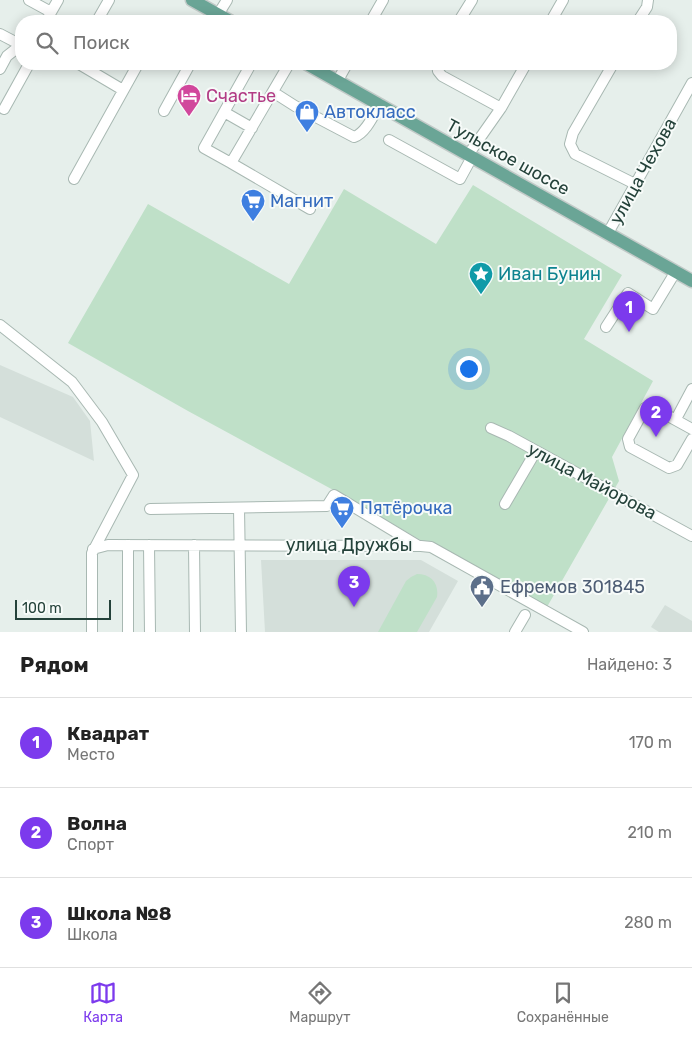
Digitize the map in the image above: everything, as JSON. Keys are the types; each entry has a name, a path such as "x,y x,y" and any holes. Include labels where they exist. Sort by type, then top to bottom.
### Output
{"main road":[{"path":"192,0 212,15"},
{"name":"Тульское шоссе","path":"319,70 692,281"}],"street":[{"path":"29,0 46,15"},
{"path":"49,15 58,0"},
{"path":"100,15 109,0"},
{"path":"218,15 227,0"},
{"path":"374,15 383,0"},
{"path":"463,15 472,0"},
{"path":"554,15 563,0"},
{"path":"642,15 647,7 648,0"},
{"path":"0,34 15,42"},
{"path":"0,68 7,56 15,50"},
{"path":"4,108 26,70"},
{"path":"89,70 124,90"},
{"path":"74,179 135,70"},
{"path":"164,111 180,89 188,70"},
{"path":"248,70 204,148 310,209"},
{"path":"231,163 286,70"},
{"path":"338,80 344,70"},
{"path":"438,70 442,76 501,108"},
{"path":"389,140 460,179 470,156 523,70"},
{"path":"610,70 573,133 570,144 576,154 635,184"},
{"name":"улица Чехова","path":"608,233 692,83"},
{"path":"273,92 302,110 354,137 360,135 364,130 380,104"},
{"path":"224,112 252,128"},
{"path":"606,327 628,293 653,309 676,271"},
{"path":"0,325 72,382 102,422 133,475 93,549 92,632"},
{"path":"676,419 692,389"},
{"path":"692,429 652,406 645,408 628,439 630,447 669,468 677,465 692,439"},
{"name":"улица Майорова","path":"490,428 692,536"},
{"path":"505,504 536,451"},
{"path":"150,509 327,506 334,495 417,545"},
{"path":"239,508 241,632"},
{"path":"128,544 128,632"},
{"name":"улица Дружбы","path":"93,549 108,545 128,544 417,545 431,547 582,632"},
{"path":"149,545 150,632"},
{"path":"194,545 195,632"},
{"path":"515,632 525,615"}],"shaded area":[{"path":"0,365 73,397 90,421 94,461 0,417"},
{"path":"261,560 421,560 458,581 429,632 265,632"},
{"path":"665,605 692,621 692,632 659,632 651,627"}],"green space":[{"path":"473,185 622,275 584,339 653,381 612,457 619,481 547,607 498,585 348,498 68,343 148,204 289,284 344,189 436,244"},
{"path":"417,574 422,574 433,580 437,588 437,597 417,632 378,632 406,581"}],"place":[{"name":"Счастье","path":"189,117"},
{"name":"Автокласс","path":"307,133"},
{"name":"Магнит","path":"253,222"},
{"name":"Иван Бунин","path":"481,295"},
{"name":"Квадрат","path":"629,332"},
{"name":"Волна","path":"656,437"},
{"name":"Пятёрочка","path":"342,529"},
{"name":"Школа №8","path":"354,607"},
{"name":"Ефремов 301845","path":"482,608"}]}
